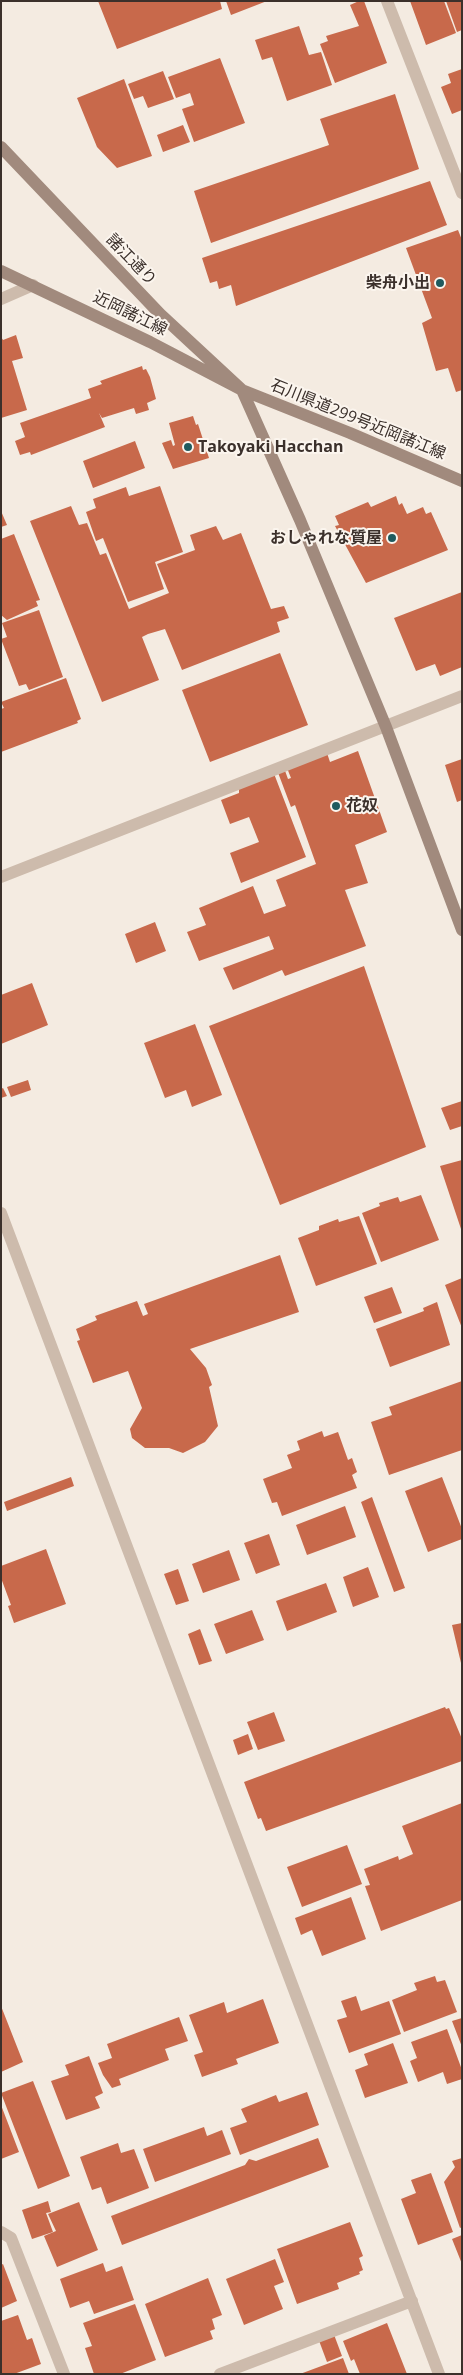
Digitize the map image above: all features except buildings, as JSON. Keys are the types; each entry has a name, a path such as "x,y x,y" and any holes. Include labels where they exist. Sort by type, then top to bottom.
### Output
{"street":[{"path":"387,1 462,193"},
{"name":"諸江通り","path":"1,148 160,314 242,390"},
{"name":"近岡諸江線","path":"1,271 150,342 242,390"},
{"path":"1,299 33,285"},
{"path":"242,390 300,520 386,727 398,765 462,930"},
{"name":"石川県道299号近岡諸江線","path":"242,390 350,433 462,481"},
{"path":"1,877 462,696"},
{"path":"1,1213 439,2374"},
{"path":"1,2232 11,2238 64,2374"},
{"path":"220,2374 412,2301"}],"place":[{"name":"柴舟小出","path":"440,283"},
{"name":"Takoyaki Hacchan","path":"188,447"},
{"name":"おしゃれな質屋","path":"392,538"},
{"name":"花奴","path":"336,806"}]}
